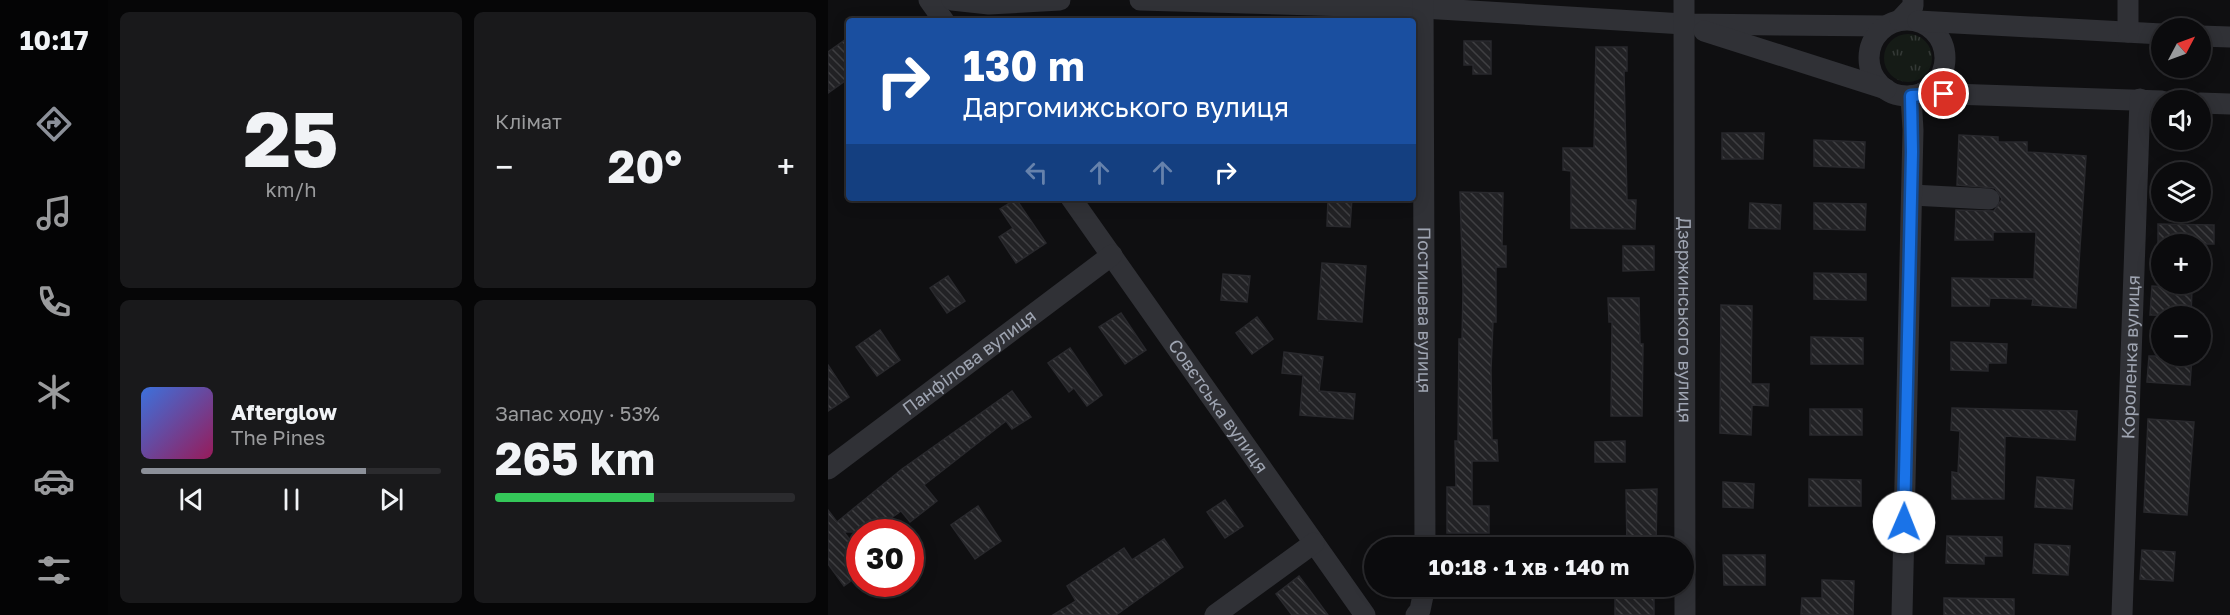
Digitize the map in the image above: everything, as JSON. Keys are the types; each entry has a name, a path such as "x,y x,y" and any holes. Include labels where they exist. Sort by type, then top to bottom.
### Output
{"street":[{"path":"929,0 942,18"},
{"path":"952,0 989,8 1060,0"},
{"path":"1140,0 1423,4 1684,24 1904,16 2151,33"},
{"name":"Дзержинського вулиця","path":"1684,0 1685,615"},
{"path":"2128,0 2128,32"},
{"name":"Постишева вулиця","path":"1423,4 1425,537"},
{"path":"1886,89 1876,81 1869,58 1871,45 1904,16"},
{"path":"1904,16 1937,34 1946,55 1940,78 1916,95"},
{"path":"1684,24 1886,89 1898,95 2151,100"},
{"path":"2211,36 2230,37"},
{"path":"1902,615 1916,95"},
{"name":"Короленка вулиця","path":"2122,615 2140,99"},
{"path":"2211,103 2230,104"},
{"path":"1912,195 1989,199"},
{"name":"Совєтська вулиця","path":"1073,201 1365,615"},
{"name":"Панфілова вулиця","path":"828,469 1112,255"},
{"path":"1215,615 1314,543"},
{"path":"1416,615 1420,610 1423,597"}],"green space":[{"path":"1908,34 1925,41 1932,58 1925,75 1908,82 1891,75 1884,58 1891,41"}],"building":[{"path":"846,39 846,80 828,93 828,52"},
{"path":"1464,41 1491,41 1491,74 1473,74 1473,65 1464,65"},
{"path":"1596,47 1627,47 1627,71 1624,71 1627,200 1636,200 1635,229 1571,228 1571,171 1563,170 1563,148 1594,148"},
{"path":"1722,133 1764,133 1763,159 1722,159"},
{"path":"1959,135 1998,137 1998,142 2027,142 2027,152 2086,156 2076,308 2032,305 2033,299 1990,298 1989,306 1952,306 1952,278 2034,279 2036,232 1993,232 1993,240 1955,240 1956,210 1994,211 2002,199 1995,188 1957,185"},
{"path":"1814,140 1865,142 1864,168 1814,166"},
{"path":"1460,192 1503,193 1502,246 1506,246 1506,267 1496,267 1496,322 1493,322 1491,370 1492,440 1497,440 1498,461 1472,461 1472,506 1489,506 1489,533 1447,533 1447,487 1456,487 1455,441 1458,441 1459,339 1462,339"},
{"path":"1013,201 1017,201 1046,243 1016,263 999,237 1013,228 1000,209"},
{"path":"1328,201 1352,201 1350,227 1327,226"},
{"path":"1750,203 1781,205 1780,229 1749,228"},
{"path":"1814,203 1866,204 1865,230 1814,229"},
{"path":"2158,224 2214,225 2214,244 2211,244 2211,234 2158,234"},
{"path":"1623,246 1654,246 1654,270 1623,271"},
{"path":"1322,263 1366,266 1362,322 1318,319"},
{"path":"1814,273 1866,274 1866,300 1814,299"},
{"path":"1223,274 1250,276 1247,302 1221,300"},
{"path":"948,276 965,301 947,313 930,288"},
{"path":"2151,294 2192,294 2191,306 2151,306 2150,315"},
{"path":"1608,298 1639,298 1640,344 1643,344 1642,416 1611,416 1612,322 1609,322"},
{"path":"1721,305 1752,306 1751,384 1769,384 1768,406 1752,405 1751,435 1720,433"},
{"path":"1121,313 1146,350 1125,364 1099,327"},
{"path":"1257,317 1273,339 1252,354 1236,333"},
{"path":"880,330 900,360 877,376 856,347"},
{"path":"1811,337 1863,338 1863,364 1811,364"},
{"path":"1951,342 2007,344 2006,363 1988,363 1988,371 1951,370"},
{"path":"1070,348 1102,395 1087,406 1074,388 1069,392 1048,363"},
{"path":"1284,352 1323,357 1319,391 1355,394 1353,419 1300,415 1303,375 1282,373"},
{"path":"2149,356 2151,356 2151,366 2191,366 2190,385 2147,382"},
{"path":"828,365 849,397 828,411"},
{"path":"1012,391 1031,417 1012,429 1006,421 924,485 937,501 914,519 908,519 901,511 890,519 846,519 846,532 844,532 846,535 846,584 844,586 828,564 828,510 837,522 902,469"},
{"path":"1952,408 2077,411 2075,440 2005,436 2004,499 1952,499 1952,472 1958,473 1960,431 1951,430"},
{"path":"1810,409 1862,409 1862,435 1810,435"},
{"path":"2148,419 2194,422 2187,515 2144,512"},
{"path":"1625,441 1625,462 1595,462 1595,442"},
{"path":"2037,477 2074,480 2072,509 2035,507"},
{"path":"1809,479 1861,480 1861,506 1809,506"},
{"path":"1723,482 1754,484 1753,508 1723,507"},
{"path":"1657,489 1656,537 1627,537 1626,490"},
{"path":"1225,500 1243,526 1225,538 1207,512"},
{"path":"978,506 1001,541 975,559 951,525"},
{"path":"1947,536 2002,537 2002,556 1984,556 1984,564 1946,563"},
{"path":"1164,539 1183,567 1116,615 1053,615 1076,601 1067,586 1124,548 1132,560"},
{"path":"2035,544 2070,546 2068,575 2033,573"},
{"path":"2142,550 2175,552 2173,581 2140,579"},
{"path":"1723,555 1765,555 1765,585 1724,585"},
{"path":"1299,576 1328,615 1292,615 1276,594"},
{"path":"1822,580 1854,581 1853,615 1801,614 1802,598 1822,598"},
{"path":"1615,597 1654,597 1654,615 1615,615"},
{"path":"1944,598 2014,599 2014,615 1944,615"}],"route":[{"path":"1904,522 1913,130 1911,96 1922,93 1944,94"}]}
